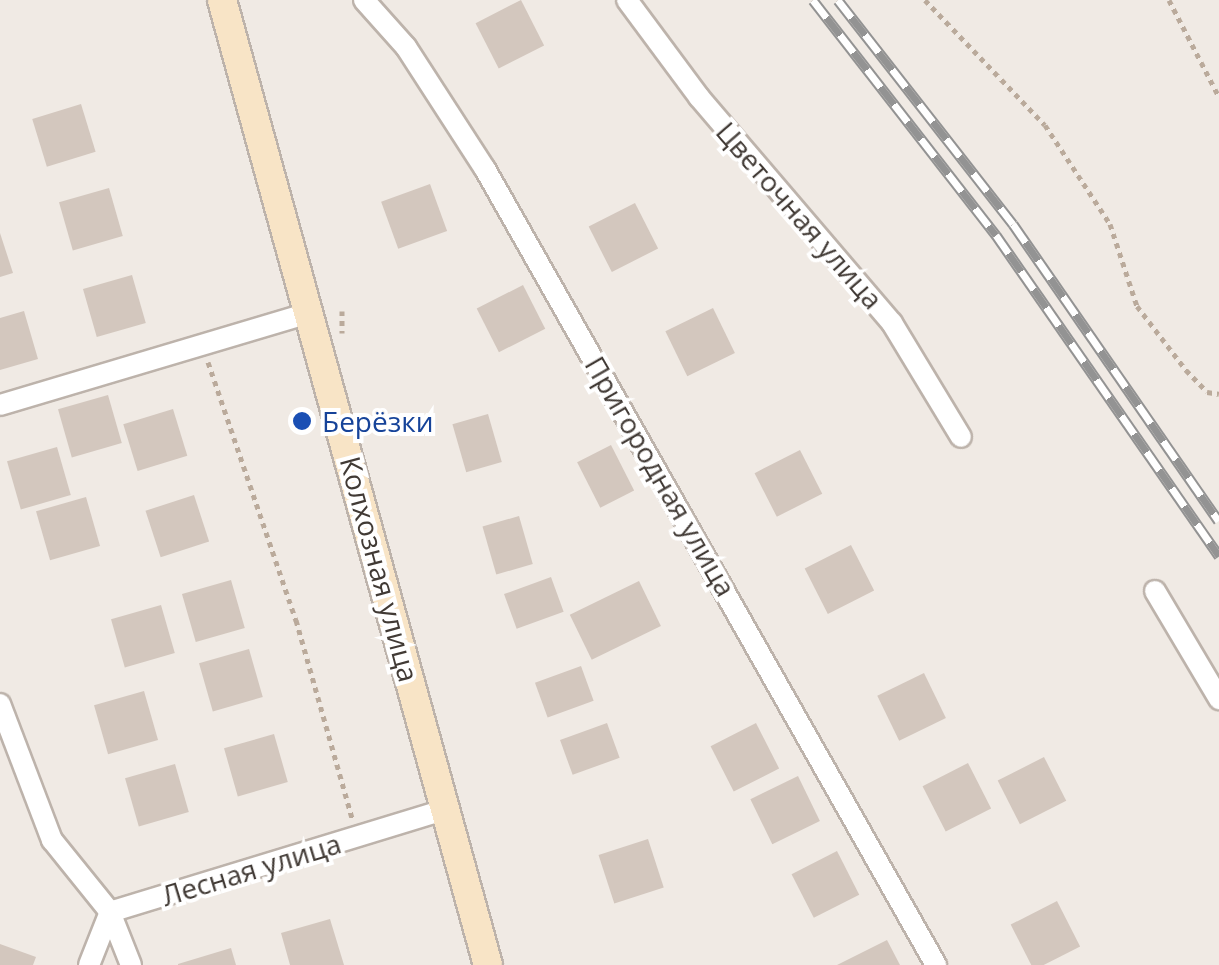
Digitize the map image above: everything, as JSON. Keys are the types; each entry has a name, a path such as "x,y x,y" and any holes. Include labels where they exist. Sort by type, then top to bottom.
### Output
{"main road":[{"name":"Колхозная улица","path":"222,0 488,965"}],"street":[{"name":"Пригородная улица","path":"364,0 422,70 485,169 936,965"},
{"name":"Цветочная улица","path":"627,0 699,97 892,323 961,437"},
{"path":"0,406 310,312"},
{"path":"1155,591 1219,699"},
{"path":"0,704 52,840 110,912 132,965"},
{"name":"Лесная улица","path":"110,912 446,808"},
{"path":"89,965 110,912"}],"path":[{"path":"925,0 1045,125 1110,224 1138,306 1186,370 1207,392 1219,394"},
{"path":"1169,0 1219,97"},
{"path":"202,344 296,620 357,836"}],"building":[{"path":"521,0 544,45 499,69 476,23"},
{"path":"81,104 96,152 47,167 32,119"},
{"path":"430,184 447,231 398,249 381,202"},
{"path":"109,188 123,236 73,250 59,202"},
{"path":"635,203 658,248 612,272 589,227"},
{"path":"0,233 13,273 0,277"},
{"path":"132,275 146,323 97,337 83,289"},
{"path":"523,285 545,329 499,352 477,309"},
{"path":"713,308 735,353 687,376 665,331"},
{"path":"24,311 38,359 0,370 0,318"},
{"path":"108,395 122,443 72,457 58,409"},
{"path":"173,409 187,456 138,471 123,424"},
{"path":"488,414 502,462 466,472 452,424"},
{"path":"611,445 634,490 600,508 577,462"},
{"path":"57,447 71,495 21,509 7,461"},
{"path":"800,450 822,494 777,517 755,473"},
{"path":"194,495 209,542 161,557 145,511"},
{"path":"86,497 100,546 50,560 36,511"},
{"path":"519,516 533,564 496,575 482,526"},
{"path":"851,545 874,590 828,614 805,569"},
{"path":"551,577 564,612 517,629 504,594"},
{"path":"231,580 245,628 196,642 182,594"},
{"path":"639,581 661,626 592,660 570,615"},
{"path":"161,605 175,653 125,667 111,619"},
{"path":"249,649 263,697 213,711 199,663"},
{"path":"581,666 594,701 548,718 535,683"},
{"path":"924,673 946,718 899,741 877,696"},
{"path":"144,691 158,740 108,754 94,705"},
{"path":"607,723 620,758 573,775 560,740"},
{"path":"756,723 779,768 734,792 711,746"},
{"path":"274,734 288,782 238,796 224,748"},
{"path":"1044,757 1066,801 1020,824 998,781"},
{"path":"968,763 991,808 946,832 923,786"},
{"path":"175,764 189,812 139,826 125,778"},
{"path":"798,776 820,821 772,844 750,799"},
{"path":"648,839 664,888 614,904 599,855"},
{"path":"837,851 859,895 814,918 792,874"},
{"path":"1057,901 1080,946 1044,965 1031,965 1011,925"},
{"path":"330,919 344,965 290,965 281,933"},
{"path":"887,940 900,965 837,965"},
{"path":"0,944 36,957 33,965 0,965"},
{"path":"231,948 236,965 178,965 178,964"}],"railway":[{"path":"813,0 996,235 1219,556"},
{"path":"838,0 1013,224 1219,521"}],"place":[{"name":"Берёзки","path":"302,421"}]}
